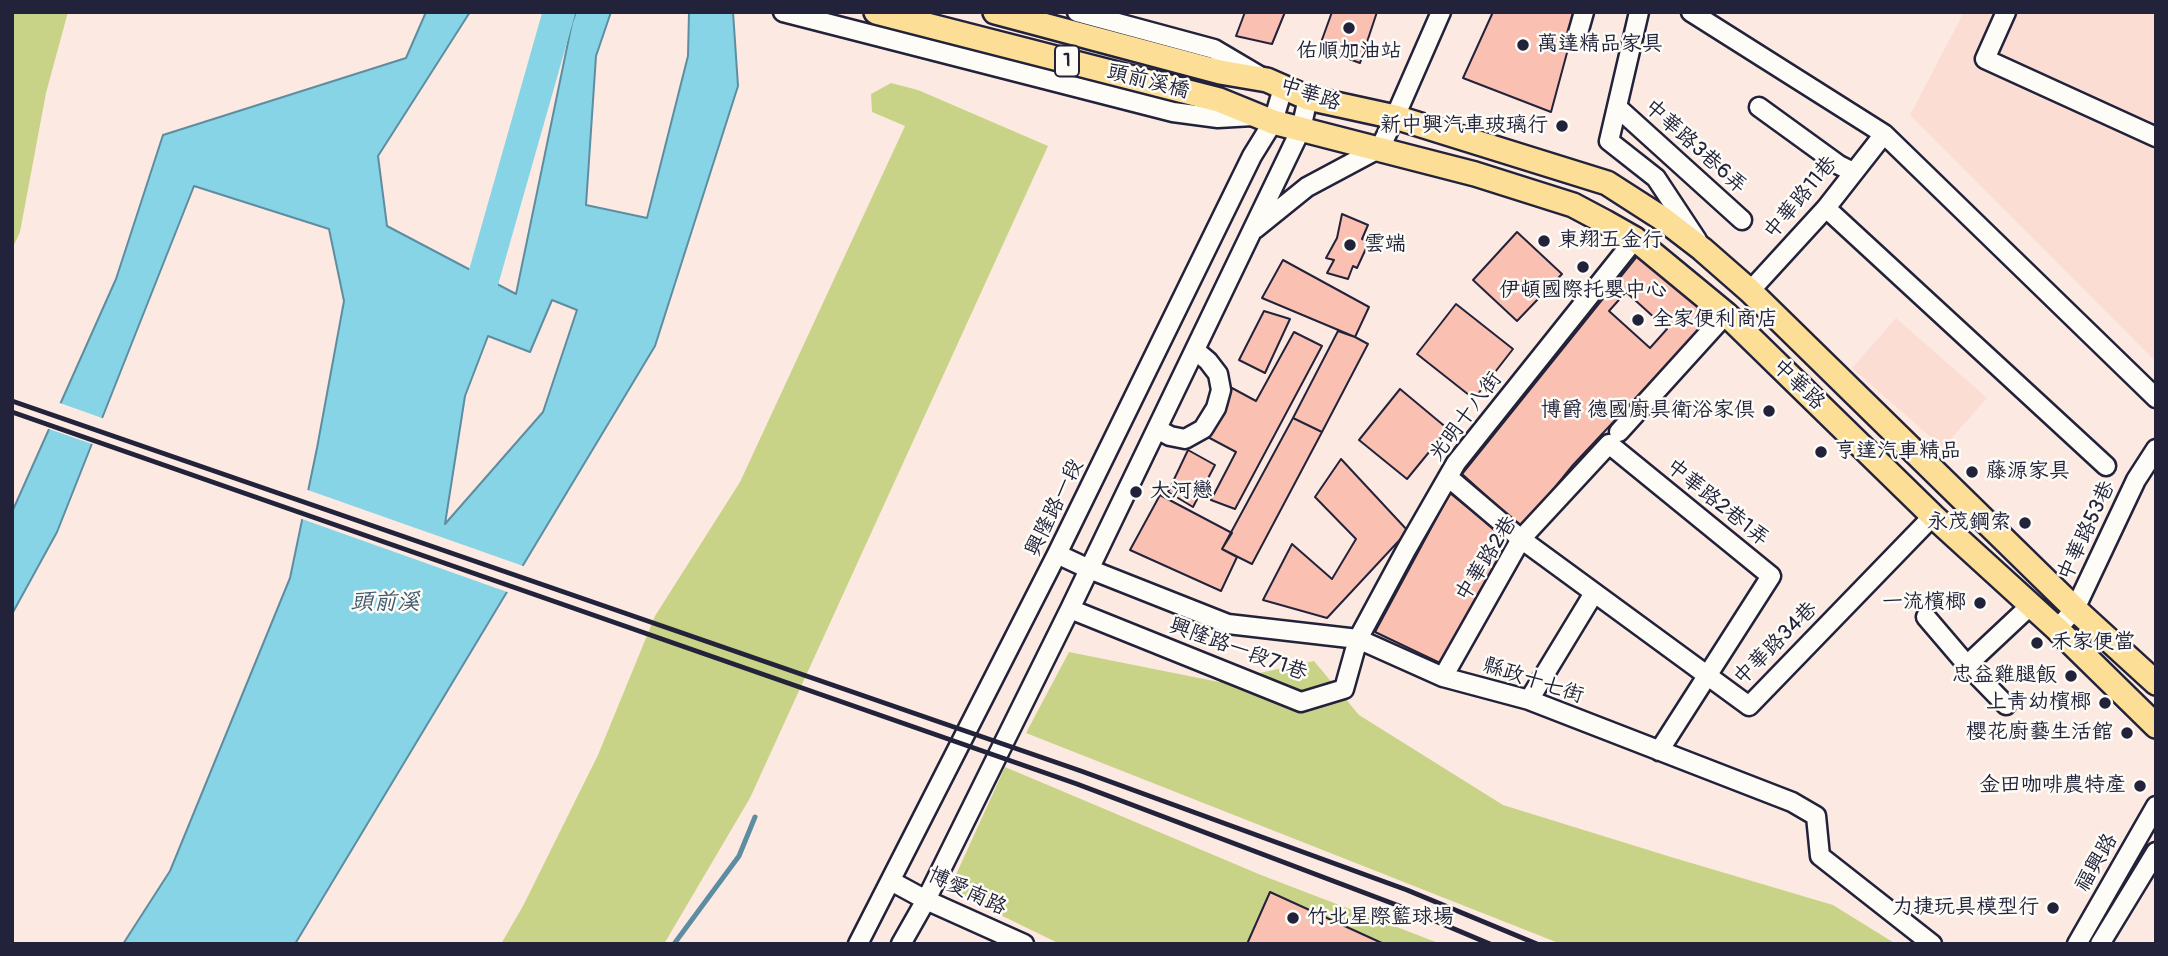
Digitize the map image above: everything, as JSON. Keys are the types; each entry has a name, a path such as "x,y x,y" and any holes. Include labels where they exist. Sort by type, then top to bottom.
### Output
{"main road":[{"name":"頭前溪橋","path":"876,12 1219,100 1264,119"},
{"name":"頭前溪橋","path":"995,12 1275,84"},
{"name":"中華路","path":"1275,84 1308,98 1395,117 1607,183 1663,219 1750,291 2076,609 2156,683"},
{"name":"中華路","path":"1264,119 1475,174 1573,205 1635,239 1726,314 1933,516 2057,629 2156,726"}],"street":[{"name":"1","path":"783,12 1173,112 1218,118 1264,119"},
{"name":"1","path":"1077,12 1213,49 1275,84"},
{"path":"1252,231 1307,187 1380,148 1441,12"},
{"path":"1576,40 1584,12"},
{"path":"1639,12 1609,141 1656,178 1702,249"},
{"path":"1691,12 1884,134 2156,398"},
{"path":"2006,12 1984,59 2156,137"},
{"name":"興隆路一段","path":"858,944 1057,554 1252,156 1275,84"},
{"path":"901,944 926,900 1157,429 1301,129 1308,98"},
{"name":"中華路3巷6弄","path":"1617,107 1742,220"},
{"path":"1759,107 1839,165 1853,172"},
{"name":"中華路11巷","path":"1750,291 1826,208 1884,134"},
{"path":"1826,208 2106,466"},
{"name":"光明十八街","path":"1358,639 1456,463 1635,239"},
{"name":"中華路2巷","path":"1443,677 1521,540 1726,314"},
{"path":"1157,429 1170,436 1185,439 1203,429 1216,408 1221,390 1217,374 1208,361 1195,350"},
{"name":"中華路2巷1弄","path":"1614,438 1771,576 1707,676"},
{"name":"中華路53巷","path":"2057,629 2076,609 2136,480 2156,449"},
{"path":"1448,477 1521,540 1707,676"},
{"name":"中華路34巷","path":"1659,751 1707,676 1749,706 1933,516"},
{"name":"縣政十七街","path":"1057,554 1228,624 1358,639 1443,677 1529,700 1792,802 1816,816 1820,856 1932,944"},
{"path":"1529,700 1594,593"},
{"path":"1967,665 2031,605"},
{"name":"興隆路一段71巷","path":"1070,608 1301,702 1344,689 1358,639"},
{"path":"1926,617 2006,705"},
{"name":"福興路","path":"2077,944 2156,806"},
{"name":"福興路","path":"2100,944 2156,852"},
{"name":"博愛南路","path":"891,881 988,936 1024,944"},
{"path":"2111,944 2118,913"},
{"path":"2062,944 2092,916"}],"shaded area":[{"path":"1964,12 2156,12 2156,362 1910,115"},
{"path":"1896,318 1987,398 1943,448 1852,368"}],"green space":[{"path":"12,12 68,12 46,93 20,232 12,249"},
{"path":"891,83 918,90 1048,146 750,798 664,944 501,944 523,906 598,755 655,616 740,482 905,126 872,112 871,94"},
{"path":"1069,652 1219,682 1314,661 1359,715 1503,805 1833,905 1896,944 1561,944 1026,733"},
{"path":"1005,767 1261,875 1441,944 1060,944 949,890"}],"water":[{"name":"頭前溪","path":"426,12 470,12 378,156 387,226 516,294 576,12 611,12 596,56 586,205 647,218 688,56 689,12 733,12 738,86 655,346 295,944 123,944 170,871 290,578 344,301 329,229 194,186 57,532 12,614 12,512 116,279 163,135 406,58","holes":["552,300 577,310 543,412 445,524 465,396 488,336 530,352"]}],"pier":[{"path":"57,402 105,419 95,445 46,428"},
{"path":"305,489 526,567 510,593 299,518"}],"building":[{"name":"佑順加油站","path":"1245,12 1285,12 1272,44 1236,36"},
{"name":"佑順加油站","path":"1332,12 1377,12 1360,63 1319,48"},
{"name":"萬達精品家具","path":"1493,12 1578,12 1551,112 1463,78"},
{"name":"雲端","path":"1342,214 1368,225 1362,239 1369,242 1357,268 1353,266 1348,279 1327,273 1334,260 1326,258 1337,238"},
{"path":"1517,232 1562,274 1517,321 1473,280"},
{"path":"1638,255 1712,317 1573,465 1522,528 1462,474"},
{"path":"1283,260 1369,307 1355,337 1262,298"},
{"name":"全家便利商店","path":"1626,292 1667,329 1650,348 1609,311"},
{"path":"1456,304 1513,349 1474,399 1417,354"},
{"path":"1264,311 1290,319 1265,373 1239,360"},
{"path":"1338,331 1368,344 1322,432 1293,418"},
{"path":"1294,332 1322,346 1235,509 1211,500 1236,452 1204,435 1232,388 1256,401"},
{"path":"1400,389 1448,429 1407,479 1359,440"},
{"path":"1293,418 1322,432 1252,564 1222,549"},
{"path":"1188,450 1215,465 1193,507 1168,492"},
{"path":"1341,459 1408,531 1327,618 1263,600 1292,544 1332,579 1356,539 1315,497"},
{"path":"1450,493 1510,542 1440,663 1375,632"},
{"path":"1160,495 1232,533 1222,549 1237,557 1221,591 1130,550"},
{"name":"竹北星際籃球場","path":"1270,892 1384,944 1247,944"}],"waterway":[{"name":"頭前溪","path":"472,318 559,12"},
{"path":"674,944 739,856 755,817"}],"railway":[{"path":"12,401 1081,771 1407,890 1537,944"},
{"path":"12,412 1077,784 1402,907 1490,944"}],"place":[{"name":"佑順加油站","path":"1349,28"},
{"name":"萬達精品家具","path":"1523,45"},
{"name":"新中興汽車玻璃行","path":"1562,126"},
{"name":"東翔五金行","path":"1544,241"},
{"name":"雲端","path":"1350,245"},
{"name":"伊頓國際托嬰中心","path":"1583,267"},
{"name":"全家便利商店","path":"1638,320"},
{"name":"博爵 德國廚具衛浴家俱","path":"1769,411"},
{"name":"亨達汽車精品","path":"1821,452"},
{"name":"藤源家具","path":"1972,472"},
{"name":"大河戀","path":"1136,492"},
{"name":"永茂鋼索","path":"2025,523"},
{"name":"一流檳榔","path":"1980,603"},
{"name":"禾家便當","path":"2037,643"},
{"name":"忠益雞腿飯","path":"2071,676"},
{"name":"上青幼檳榔","path":"2105,703"},
{"name":"櫻花廚藝生活館","path":"2127,733"},
{"name":"金田咖啡農特產","path":"2140,786"},
{"name":"力捷玩具模型行","path":"2053,908"},
{"name":"竹北星際籃球場","path":"1293,918"}]}
